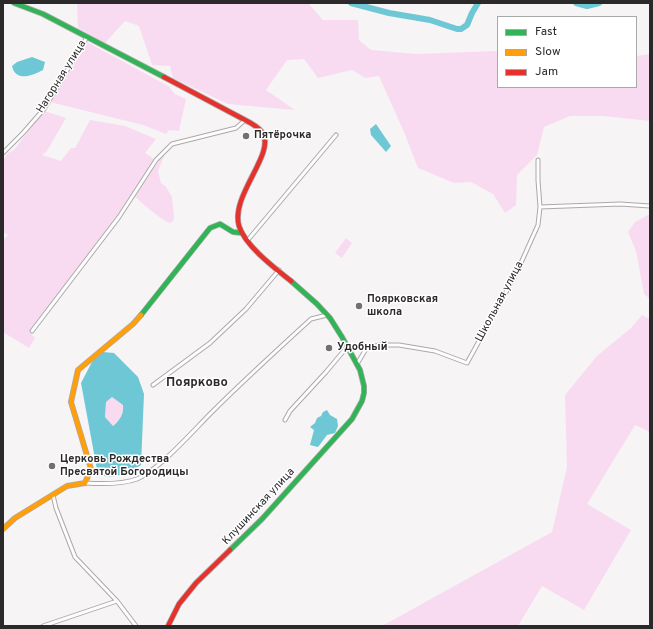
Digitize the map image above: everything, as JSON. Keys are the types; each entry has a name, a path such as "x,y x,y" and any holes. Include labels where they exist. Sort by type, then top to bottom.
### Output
{"main road":[{"path":"14,3 26,5 245,120 264,134 266,142 262,158 246,184 239,203 238,219 242,233 248,241 327,315 357,364"},
{"path":"3,529 15,518 67,486 85,484 91,469 71,402 78,370 133,324 147,309 210,228 216,224 221,224 236,234 242,233"},
{"name":"Клушинская улица","path":"168,626 179,604 196,583 249,532 352,419 363,400 365,390 363,378 357,364"}],"street":[{"name":"Нагорная улица","path":"3,153 44,109 87,37"},
{"path":"32,331 119,217 156,160 172,144 236,128 245,120"},
{"path":"248,241 336,135"},
{"name":"Школьная улица","path":"357,364 366,350 379,345 399,345 435,350 467,363 516,274 538,225 540,207 538,160"},
{"path":"540,207 620,204 650,206"},
{"path":"153,385 210,343 246,309 279,270"},
{"path":"85,484 108,484 136,480 146,474 160,463 235,389 311,319 327,315"},
{"path":"285,420 290,411 347,347"},
{"path":"53,495 56,508 75,557 117,601 136,626"},
{"path":"43,626 117,601"}],"shaded area":[{"path":"77,3 308,3 323,20 358,20 359,40 371,50 416,54 497,51 497,88 637,88 637,56 650,54 650,121 603,116 570,116 544,127 537,155 517,175 516,205 505,213 493,194 471,182 454,183 418,168 379,76 365,78 352,70 318,78 304,59 287,60 266,90 295,110 228,104 173,78 170,66 152,65 139,26 125,21 105,43 78,28"},
{"path":"87,42 170,87 175,94 186,99 179,131 169,130 166,134 143,125 50,102"},
{"path":"44,111 66,118 47,151 42,155 61,161 71,148 75,148 90,120 125,126 156,139 145,153 154,159 118,214 29,332 35,338 29,348 3,332 3,241 8,235 3,232 3,160 8,153 14,150"},
{"path":"165,154 158,171 161,183 166,187 172,197 174,217 173,221 170,223 157,215 134,196"},
{"path":"650,215 650,299 644,294 636,251 628,232 635,222"},
{"path":"346,238 352,243 342,258 335,253"},
{"path":"642,315 650,319 650,432 635,425 587,504 631,530 584,610 542,586 518,626 382,626 552,532 567,467 565,395 597,356 631,328"},
{"path":"112,397 123,405 123,412 121,417 112,426 105,417 106,402"}],"water":[{"path":"32,57 45,62 43,70 25,76 21,76 14,71 12,66 17,62"},
{"path":"376,124 391,146 386,152 371,135 370,129"},
{"path":"103,352 114,353 138,377 144,394 141,465 121,475 98,475 81,383 92,362","holes":["112,397 123,405 121,417 113,426 105,417 106,402"]},
{"path":"327,410 330,415 337,419 338,426 335,433 327,435 318,447 310,445 314,430 310,427 323,412"}],"waterway":[{"path":"351,3 389,13 430,20 457,29 461,29 467,25 478,3"},
{"path":"576,3 587,6 599,3"}],"traffic: fast":[{"path":"14,3 43,14 164,77"},
{"path":"141,315 210,228 220,224 233,232 242,233"},
{"path":"230,550 262,519 352,419 362,401 364,393 360,370 330,318 317,304 291,281"}],"traffic: slow":[{"path":"3,529 15,518 67,486 85,483 91,469 71,402 78,370 133,324 141,315"}],"traffic: jam":[{"path":"164,77 250,122 262,132 265,141 263,151 241,201 238,214 239,226 242,234 254,249 291,281"},
{"path":"168,626 179,604 196,583 230,550"}],"place":[{"name":"Пятёрочка","path":"246,136"},
{"name":"Поярковская школа","path":"359,306"},
{"name":"Удобный","path":"329,348"},
{"name":"Церковь Рождества Пресвятой Богородицы","path":"52,466"}],"district":[{"name":"Поярково","path":"197,383"}]}
